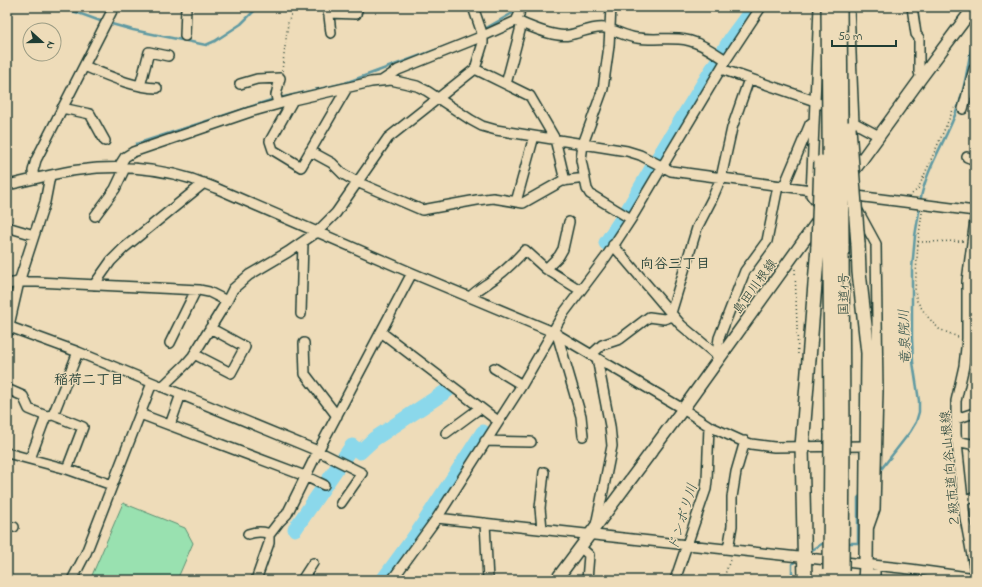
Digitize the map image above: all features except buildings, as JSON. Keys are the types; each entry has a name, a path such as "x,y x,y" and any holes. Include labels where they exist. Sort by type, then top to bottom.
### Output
{"highway":[{"path":"805,580 802,447 830,244 822,150 828,54 828,7"},
{"name":"国道1号","path":"835,575 837,435 830,244 841,66 847,7"},
{"path":"841,66 847,101 860,272 868,353 867,531 871,566 865,580"}],"main road":[{"name":"島田川根線","path":"556,580 683,409 824,213 846,190 879,136 974,7"}],"street":[{"path":"34,179 33,171 36,160 114,7"},
{"path":"185,36 186,7"},
{"path":"331,33 328,10 356,14 358,7"},
{"path":"162,387 186,364 194,354 233,290 249,275 288,252 317,232 336,213 388,138 475,69 483,43 473,7"},
{"path":"611,7 609,46 603,89 582,144 581,160 587,189 590,194 631,219"},
{"path":"392,580 437,518 555,333 563,314 614,245 631,219 726,60 761,7"},
{"path":"819,7 811,195 824,213"},
{"path":"847,7 854,123"},
{"path":"912,7 916,34 919,38 919,72 921,78"},
{"path":"382,81 398,70 482,36 519,17"},
{"path":"519,17 551,34 562,36 605,28 635,38 680,39 690,41 699,44 726,60"},
{"path":"506,84 519,17"},
{"path":"140,86 149,52 168,56"},
{"path":"84,66 140,86 156,88"},
{"path":"475,69 530,96 555,139 565,181"},
{"path":"721,69 815,102 879,136"},
{"path":"963,109 975,69"},
{"path":"240,84 256,80 280,78 276,94 278,104"},
{"path":"594,356 602,346 620,339 649,317 664,319 672,315 697,228 721,178 732,128 749,79"},
{"path":"96,216 115,189 125,157 133,152 250,112 278,104 371,82 391,80 417,86 471,120 482,126 496,130 627,151 640,155 671,170 811,190"},
{"path":"293,100 270,141 273,150 301,167 347,88"},
{"path":"62,108 90,114 104,141"},
{"path":"720,358 718,345 719,338 746,270 767,241 781,186 810,124 814,121"},
{"path":"516,202 534,136"},
{"path":"310,151 332,163 343,174 357,182 422,210 493,198 523,203 562,181 585,178"},
{"path":"7,185 79,170 103,168 143,169 179,175 204,184 555,333 709,426 745,441 764,446 868,446"},
{"path":"50,176 44,202 19,282 7,329 78,352 318,450 362,473 341,503"},
{"path":"94,285 111,261 124,248 204,184"},
{"path":"846,190 907,202 975,211"},
{"path":"846,190 876,244 878,391 875,509 867,531"},
{"name":"２級市道向谷山根線","path":"975,220 967,281 971,302 964,366 956,401 956,442 965,518 973,550 975,572"},
{"path":"546,269 559,256 569,222"},
{"path":"7,227 34,235"},
{"path":"301,314 303,242"},
{"path":"614,245 681,325 720,358"},
{"path":"470,297 477,290 506,270 525,250 546,269 580,290"},
{"path":"256,580 269,543 269,535 287,514 318,450 412,273"},
{"path":"7,284 19,282 196,290 209,292 227,301"},
{"path":"170,343 196,290"},
{"path":"194,354 231,373 245,347 210,328"},
{"path":"381,332 498,421"},
{"path":"555,333 581,416 583,436"},
{"path":"304,343 305,374 337,416"},
{"path":"30,459 78,352"},
{"path":"593,530 612,446 610,426 594,356"},
{"path":"494,368 522,385"},
{"path":"72,580 86,553 152,383"},
{"path":"7,389 23,396 29,409 83,427 67,469"},
{"path":"868,413 878,391"},
{"path":"170,425 181,394"},
{"path":"446,433 480,408"},
{"path":"140,414 305,476 324,485"},
{"path":"956,419 975,414"},
{"path":"675,580 706,484 709,426"},
{"path":"486,441 531,442"},
{"path":"731,550 732,497 736,472 745,441"},
{"path":"956,442 971,444 975,447"},
{"path":"7,453 67,469 112,485"},
{"path":"542,529 540,508 544,472"},
{"path":"963,499 975,498"},
{"path":"437,518 542,529 593,530 687,545 871,566 920,575 975,578"},
{"path":"485,523 488,580"},
{"path":"248,534 254,532 267,532 269,535"},
{"path":"580,547 589,555 587,580"},
{"path":"302,580 313,563"},
{"path":"871,566 875,580"}],"path":[{"path":"280,78 288,23 294,7"},
{"path":"907,202 912,194 918,189 954,108 963,109"},
{"path":"924,204 918,242 915,291 917,300 926,315 939,329 967,339"},
{"path":"918,242 972,241"},
{"path":"795,265 798,357"},
{"path":"723,580 731,550"}],"green space":[{"path":"123,503 185,528 193,543 177,580 90,580"}],"waterway":[{"path":"62,7 103,22"},
{"path":"108,23 133,30 206,45 215,41 241,24 258,7"},
{"path":"606,243 626,213 732,37 754,7"},
{"path":"474,35 516,11"},
{"name":"竜泉院川","path":"920,202 927,177 961,98 975,32"},
{"path":"136,144 271,100 345,83 460,41"},
{"name":"竜泉院川","path":"879,472 910,432 916,422 919,412 919,401 913,362 912,269 920,206"},
{"path":"295,529 352,446 360,452 374,439 448,390"},
{"path":"383,580 418,532 483,432"},
{"name":"竜泉院川","path":"846,543 858,543 858,498 861,495"},
{"name":"竜泉院川","path":"809,552 825,542"},
{"name":"竜泉院川","path":"792,580 792,564 797,560"}],"district":[{"name":"向谷三丁目","path":"675,263"},
{"name":"稲荷二丁目","path":"89,379"}],"water label":[{"name":"ドンボリ川","path":"682,517"}]}
